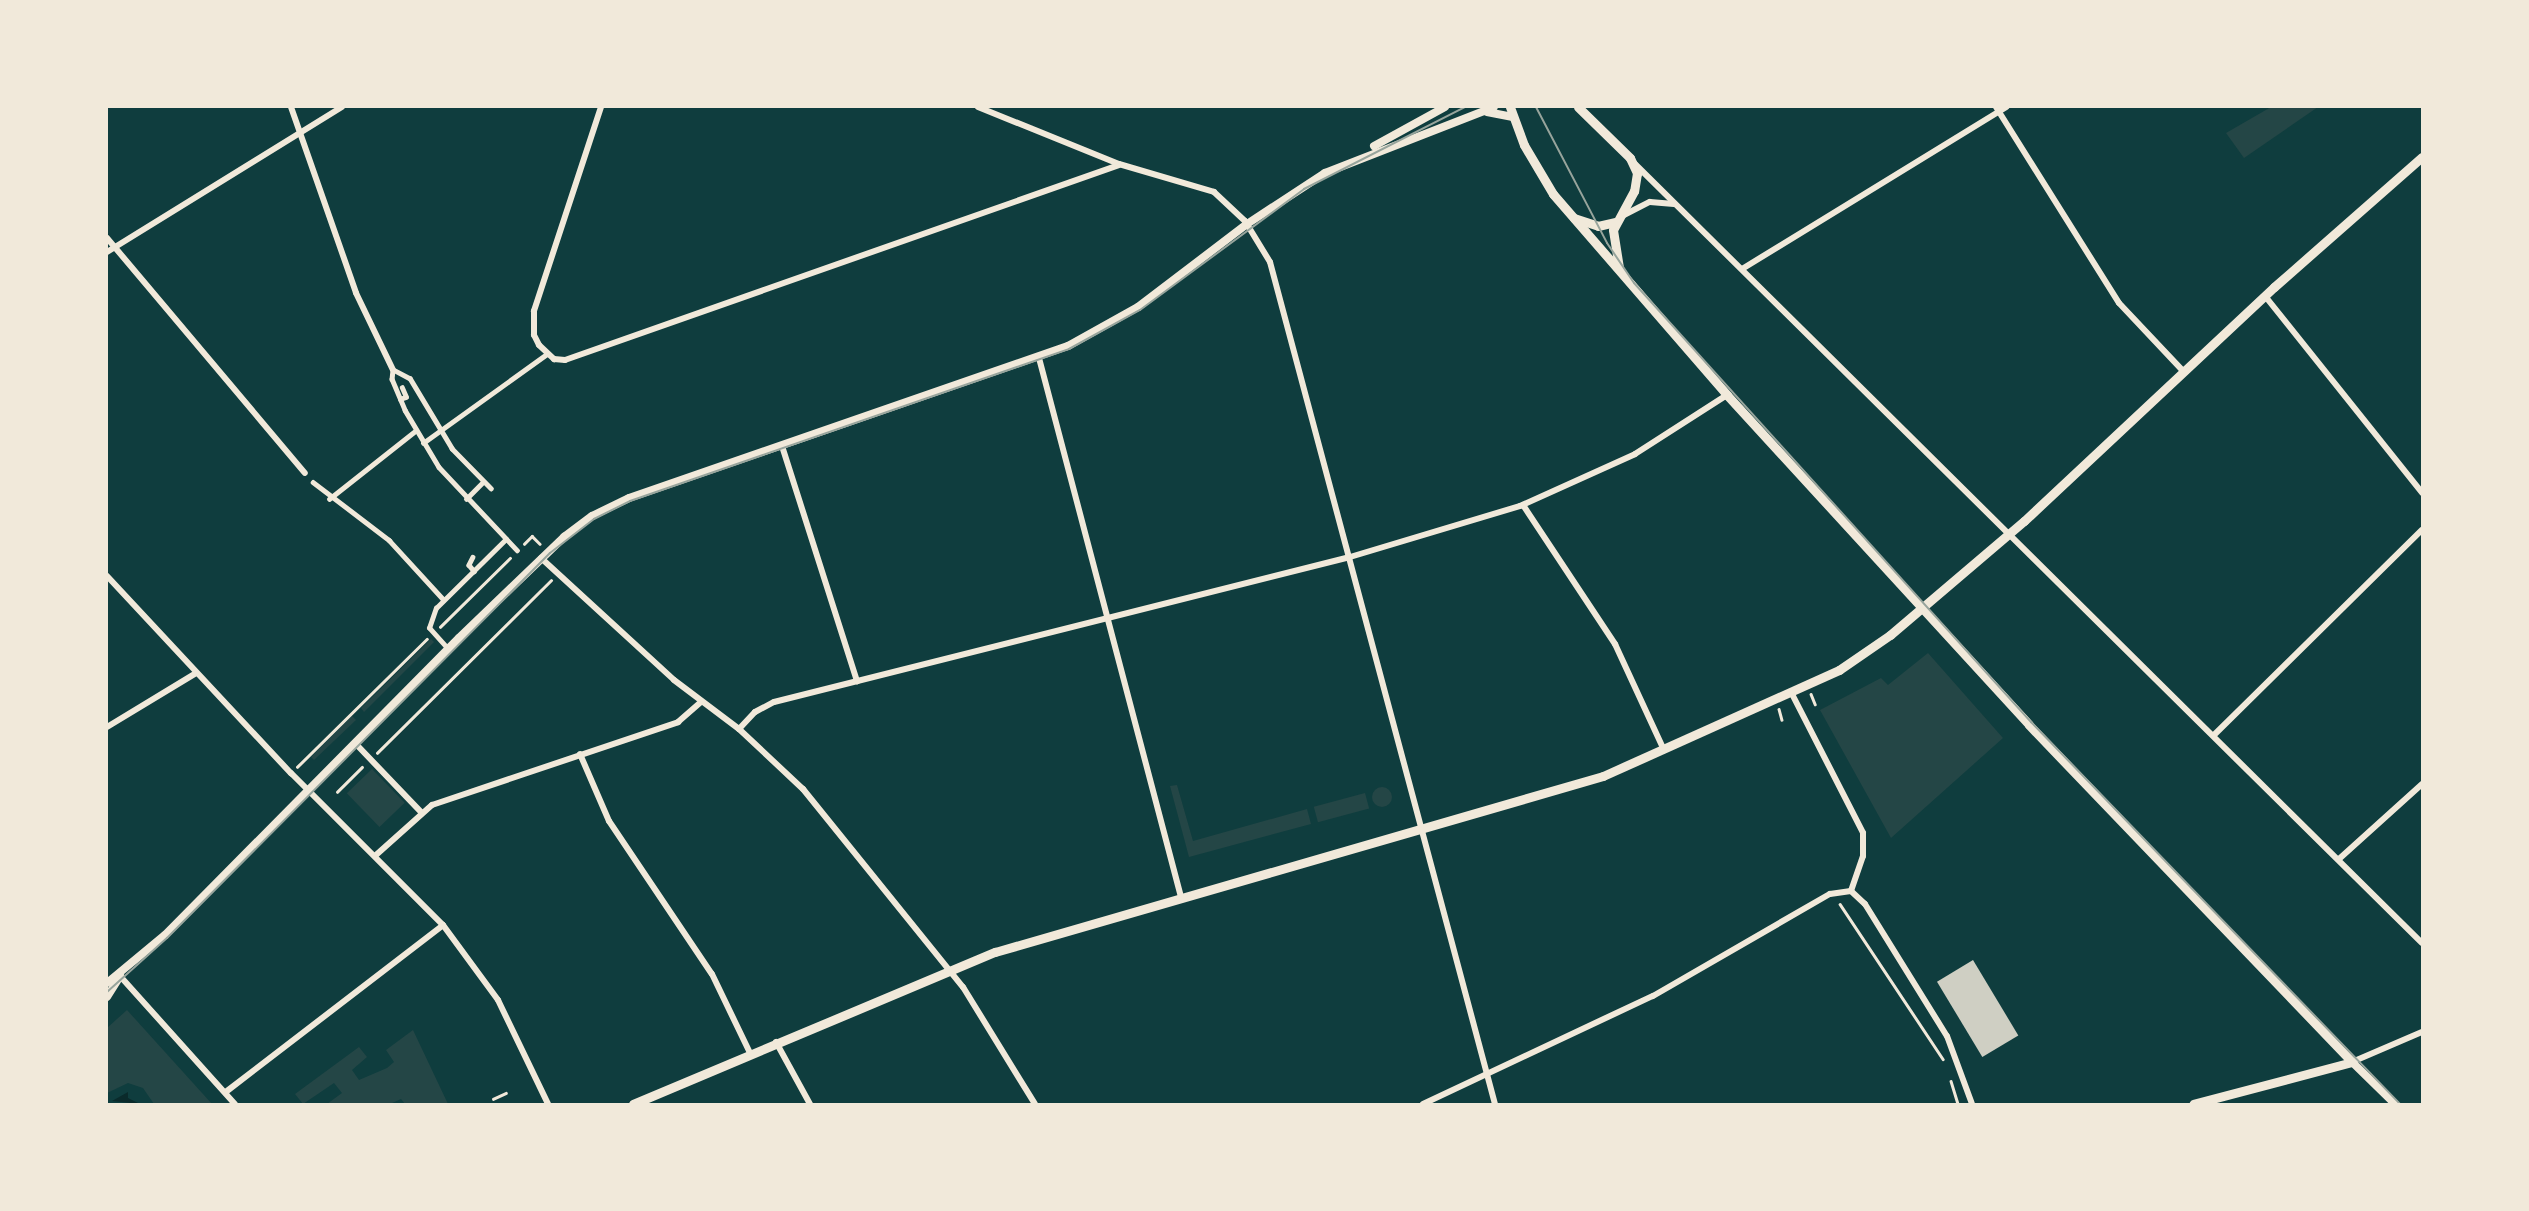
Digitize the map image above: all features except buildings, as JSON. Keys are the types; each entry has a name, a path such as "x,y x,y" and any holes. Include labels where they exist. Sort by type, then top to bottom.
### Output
{"main road":[{"path":"1510,107 1531,158 1572,217 1727,395 1921,609 2352,1062 2195,1104"},
{"path":"1578,107 1630,158 1637,183 1617,221 1612,245 1623,275"},
{"path":"633,1104 949,969 1181,897 1603,776 1791,692 1863,656 2010,532 2265,296 2422,157"},
{"path":"1572,217 1601,226 1617,221"}],"street":[{"path":"291,107 352,281 393,370 400,399 415,430 466,499 517,550"},
{"path":"110,250 300,129 342,107"},
{"path":"601,107 534,311 534,335 547,354 565,360 1119,164"},
{"path":"978,107 1119,164 1214,192 1247,224 1270,262 1495,1104"},
{"path":"107,997 120,976 448,649 541,558 581,523 609,506 1039,358 1138,307 1302,186 1445,107"},
{"path":"1353,160 1494,107"},
{"path":"1742,269 1997,109 2006,107"},
{"path":"1997,109 2119,303 2184,372"},
{"path":"1484,112 1513,117"},
{"path":"1630,158 2422,943"},
{"path":"1617,221 1650,202 1679,206"},
{"path":"107,238 110,250 305,473"},
{"path":"2265,296 2422,493"},
{"path":"423,443 547,354"},
{"path":"1039,358 1110,615 1181,897"},
{"path":"393,370 410,379 439,432 490,491"},
{"path":"400,399 406,397 402,388"},
{"path":"739,729 760,708 1110,615 1350,557 1523,505 1636,454 1727,395"},
{"path":"329,499 415,430"},
{"path":"782,446 858,681"},
{"path":"313,482 329,499 389,540 444,600"},
{"path":"466,499 483,484"},
{"path":"1523,505 1615,644 1664,750"},
{"path":"2214,735 2422,530"},
{"path":"448,649 429,628 444,600 506,539"},
{"path":"541,558 701,702 739,729 824,812 949,969 1035,1104"},
{"path":"473,560 474,570"},
{"path":"107,576 291,773 376,855 443,925 498,1000 548,1104"},
{"path":"107,727 196,673"},
{"path":"1791,692 1863,833 1861,867 1851,891"},
{"path":"376,855 421,812 580,754 678,722 701,702"},
{"path":"355,743 421,812"},
{"path":"580,754 609,821 712,974 750,1053"},
{"path":"2339,859 2422,784"},
{"path":"1423,1104 1486,1072 1653,996 1830,894 1851,891"},
{"path":"1851,891 1870,911 1947,1035 1972,1104"},
{"path":"227,1091 443,925"},
{"path":"107,983 120,976"},
{"path":"120,976 227,1091 235,1104"},
{"path":"2395,1104 2352,1062 2422,1031"},
{"path":"776,1042 810,1104"}],"path":[{"path":"291,773 532,536"},
{"path":"376,753 557,573"},
{"path":"337,792 367,762"},
{"path":"1830,894 1946,1065"},
{"path":"1949,1074 1958,1104"},
{"path":"493,1099 506,1094"}],"shaded area":[{"path":"2271,107 2318,107 2244,158 2226,133"},
{"path":"431,639 434,642 364,712 361,708"},
{"path":"1928,653 2003,738 1891,838 1820,710 1881,678 1888,685"},
{"path":"352,716 356,720 314,760 311,757"},
{"path":"372,769 405,803 379,827 347,793"},
{"path":"1177,785 1193,841 1307,809 1311,824 1189,857 1170,786"},
{"path":"1382,787 1389,790 1392,797 1389,804 1382,807 1375,804 1372,797 1375,790"},
{"path":"1365,793 1369,808 1318,822 1314,807"},
{"path":"127,1010 212,1104 154,1104 143,1088 128,1083 107,1093 107,1028"},
{"path":"413,1030 448,1104 405,1104 401,1099 390,1104 327,1104 342,1093 334,1083 303,1104 295,1094 359,1047 367,1057 352,1070 359,1080 387,1068 394,1062 386,1050"},
{"path":"128,1092 128,1098 140,1104 112,1101"}],"tram line":[{"path":"107,992 167,938 550,553 594,519 630,501 1069,349 1140,310 1304,189 1465,107"},
{"path":"1536,107 1607,243 1634,283 2031,722 2400,1104"}]}
